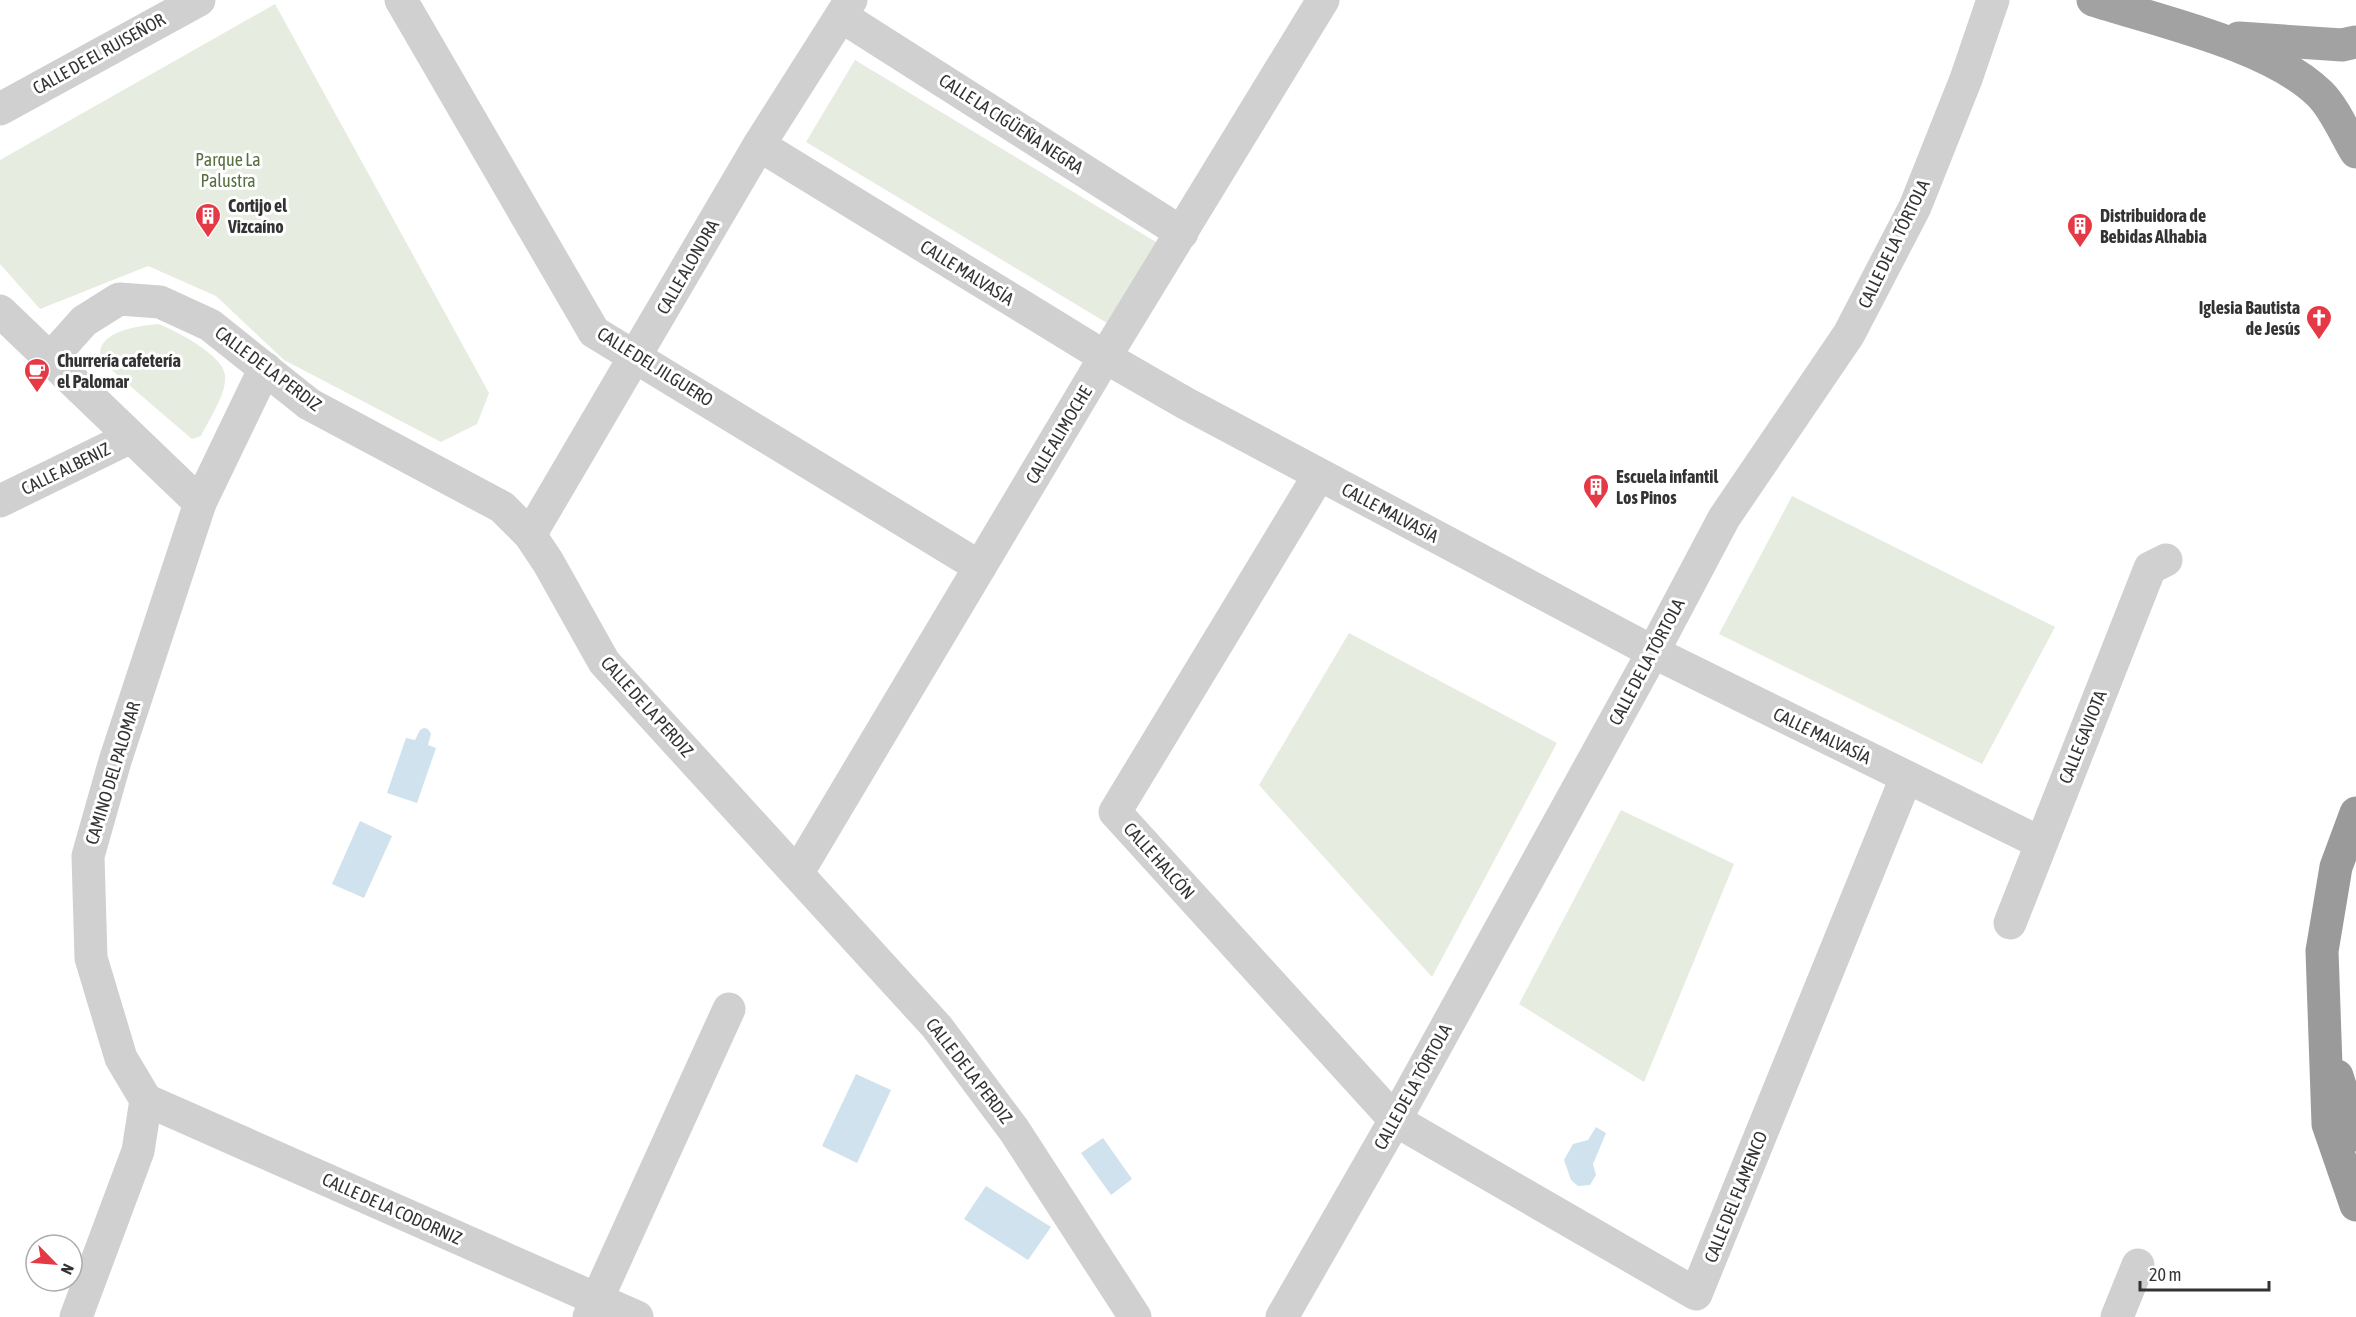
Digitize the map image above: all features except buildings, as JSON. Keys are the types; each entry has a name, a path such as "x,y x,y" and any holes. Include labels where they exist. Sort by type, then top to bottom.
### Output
{"highway":[{"path":"2093,0 2189,30 2291,71 2321,95 2356,152"},
{"path":"2189,30 2278,42 2342,45 2356,42"},
{"path":"2356,813 2336,867 2322,951 2323,1034 2328,1124 2356,1205"},
{"path":"2323,1034 2356,1136"}],"street":[{"name":"CALLE DE EL RUISEÑOR","path":"0,109 199,0"},
{"name":"CALLE DEL JILGUERO","path":"401,0 594,332 980,567"},
{"name":"CALLE ALIMOCHE","path":"798,872 1105,357 1323,0"},
{"name":"CALLE DE LA TÓRTOLA","path":"1282,1317 1395,1120 1653,652 1724,518 1855,323 1915,207 1966,79 1994,0"},
{"name":"CALLE ALONDRA","path":"530,535 759,145 846,8"},
{"name":"CALLE LA CIGÜEÑA NEGRA","path":"846,8 1182,233"},
{"name":"CALLE MALVASÍA","path":"759,145 1105,357 1319,476 1653,652 2041,843"},
{"name":"CALLE DE LA PERDIZ","path":"50,359 84,321 119,299 160,302 210,325 309,404 502,507 530,535 604,662 937,1027 1014,1130 1136,1317"},
{"path":"0,311 200,503"},
{"name":"CAMINO DEL PALOMAR","path":"146,1100 121,1058 91,958 88,856 115,760 200,503 265,368"},
{"name":"CALLE ALBENIZ","path":"0,501 131,437"},
{"name":"CALLE HALCÓN","path":"1319,476 1115,812 1395,1120"},
{"name":"CALLE GAVIOTA","path":"2010,923 2150,568 2166,560"},
{"name":"CALLE DEL FLAMENCO","path":"1395,1120 1696,1294 1906,778"},
{"path":"593,1308 729,1009"},
{"path":"76,1317 138,1151 146,1100"},
{"name":"CALLE DE LA CODORNIZ","path":"146,1100 593,1308 637,1317"},
{"path":"2117,1317 2138,1265"}],"green space":[{"name":"Parque La Palustra","path":"275,4 489,393 477,424 441,442 284,360 216,296 148,266 40,309 0,264 0,160"},
{"path":"855,60 1156,242 1107,323 806,142"},
{"path":"158,324 197,344 216,359 222,367 225,375 223,390 201,436 192,439 101,361 100,351 110,337 140,326"},
{"path":"1792,496 2055,627 1982,764 1719,634"},
{"path":"1349,633 1557,743 1432,977 1259,785"},
{"path":"1621,810 1734,864 1644,1082 1519,1004"}],"water":[{"path":"428,729 431,734 428,745 436,748 417,803 387,793 406,738 415,740 420,730"},
{"path":"360,821 392,836 364,898 332,884"},
{"path":"856,1074 891,1090 857,1163 822,1146"},
{"path":"1596,1127 1606,1133 1593,1164 1596,1175 1590,1185 1578,1186 1571,1180 1564,1160 1573,1144 1588,1140"},
{"path":"1103,1138 1132,1179 1111,1195 1081,1153"},
{"path":"986,1186 1051,1227 1028,1260 964,1219"}],"place":[{"name":"Cortijo el Vizcaíno","path":"208,239"},
{"name":"Distribuidora de Bebidas Alhabia","path":"2080,249"},
{"name":"Iglesia Bautista de Jesús","path":"2319,341"},
{"name":"Churrería cafetería el Palomar","path":"37,394"},
{"name":"Escuela infantil Los Pinos","path":"1596,510"}]}
